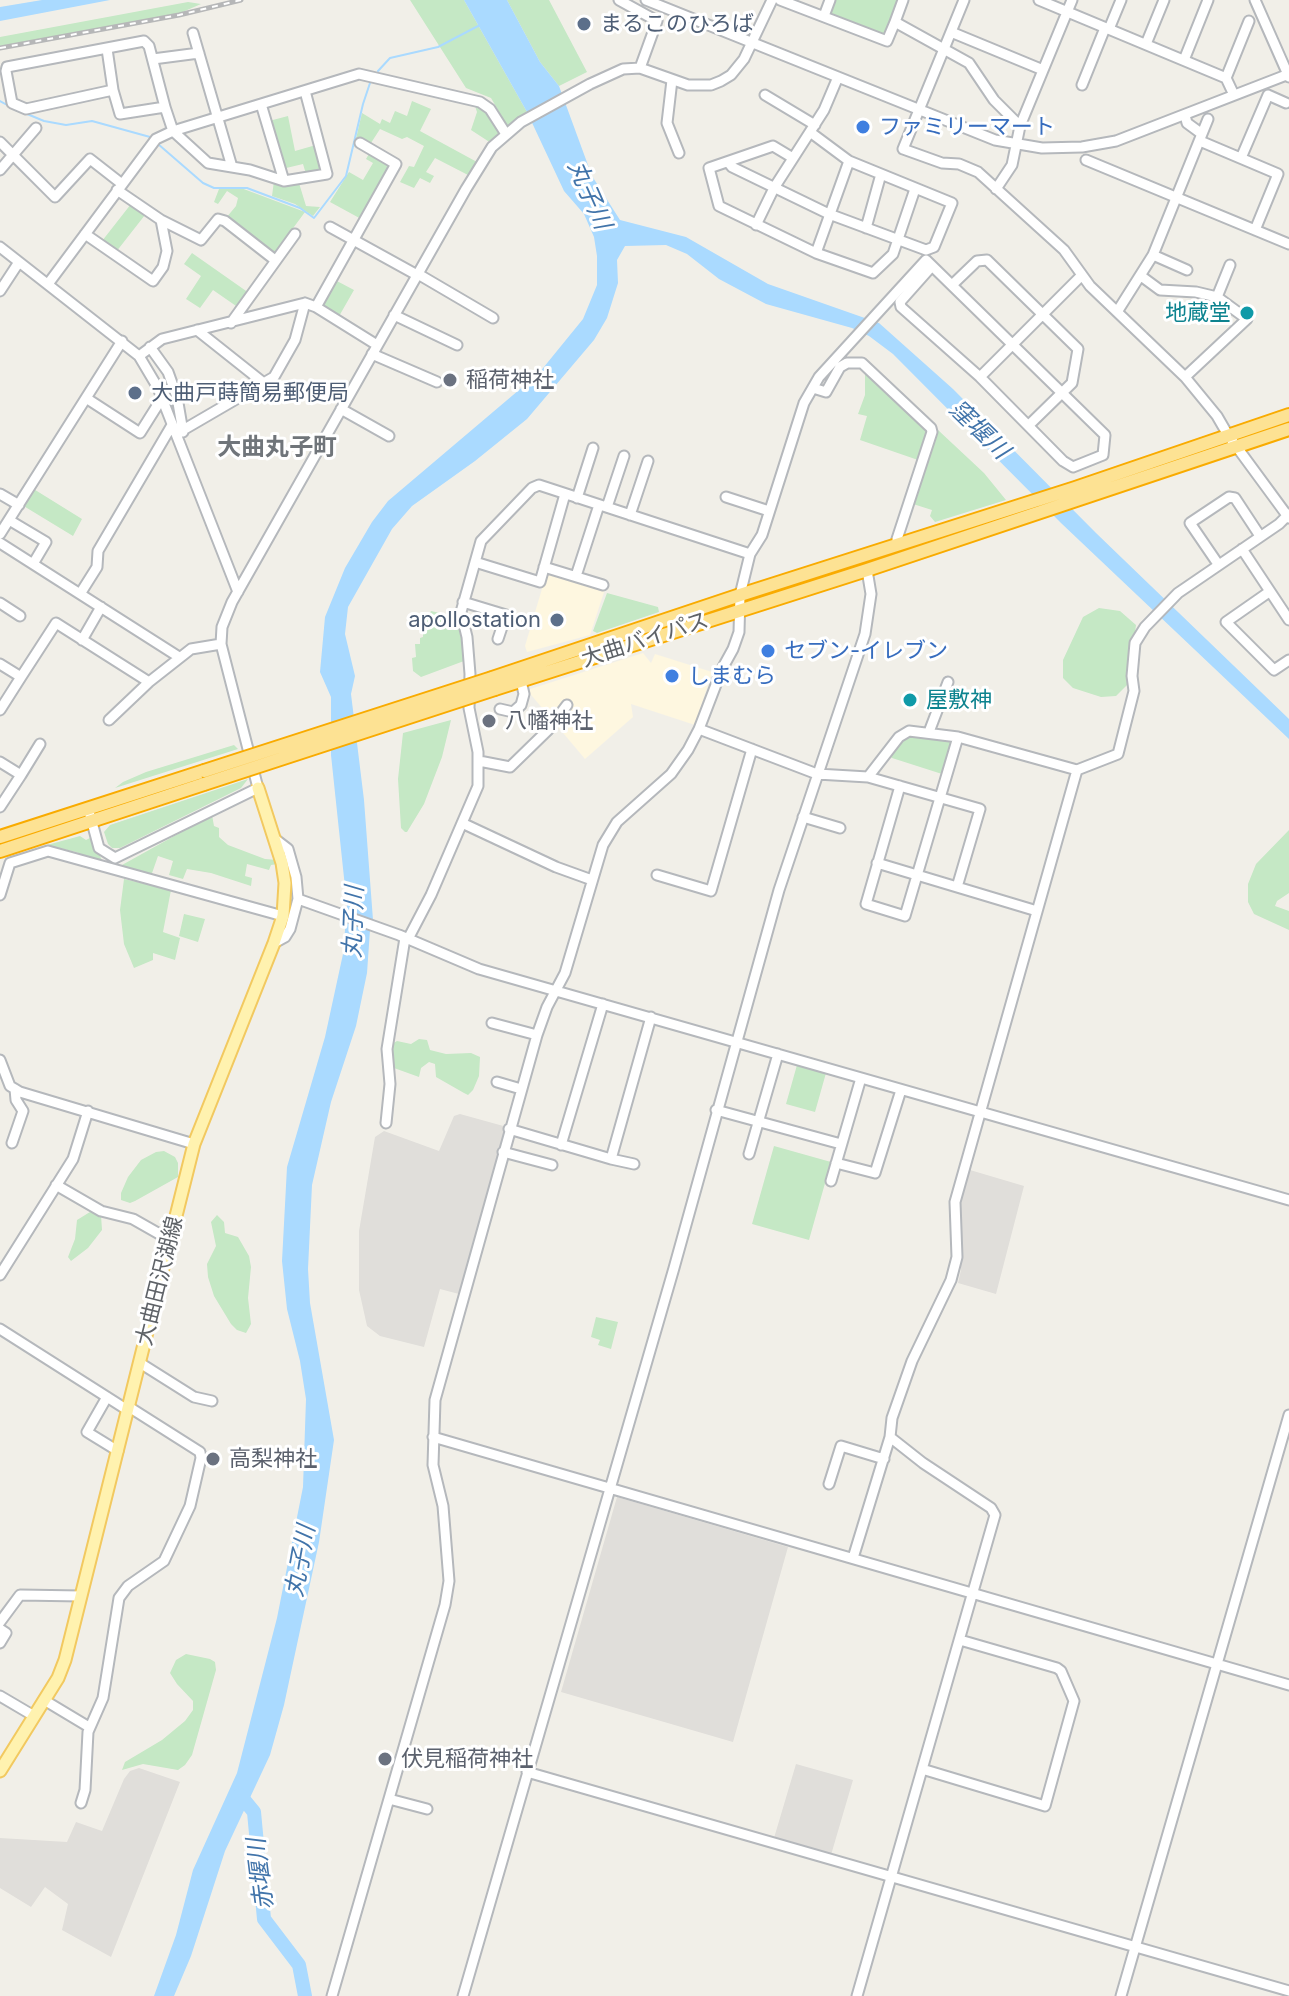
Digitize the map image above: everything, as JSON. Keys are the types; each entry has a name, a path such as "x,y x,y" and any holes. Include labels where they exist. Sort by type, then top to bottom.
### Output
{"highway":[{"name":"大曲バイパス","path":"1079,493 1228,435 1289,415"},
{"name":"大曲バイパス","path":"0,837 90,814 493,684 740,595 1289,429"},
{"name":"大曲バイパス","path":"493,684 521,681 867,570 1014,514"},
{"name":"大曲バイパス","path":"0,851 90,814"}],"main road":[{"name":"大曲田沢湖線","path":"0,1771 58,1678 65,1660 194,1144 283,916 285,883 275,839 258,788"}],"street":[{"path":"619,0 657,21 640,68"},
{"path":"646,0 995,140 1059,149 1125,138 1289,75 1255,0"},
{"path":"90,814 99,848 115,858 258,788 221,644 222,627 238,592 485,157 521,122 623,69 640,68 700,86 721,81 737,69 772,0"},
{"path":"780,0 887,41 903,0"},
{"path":"824,16 830,0"},
{"path":"868,777 899,737 909,731 958,737 1077,770 1118,754 1134,691 1135,643 1145,627 1178,593 1289,516 1185,377 1090,286 1064,250 978,172 903,149 964,0"},
{"path":"1039,0 1226,78 1234,95"},
{"path":"996,189 1012,165 1020,126 1072,0"},
{"path":"1082,85 1121,0"},
{"path":"1146,44 1164,0"},
{"path":"1184,60 1208,0"},
{"path":"1226,78 1249,21"},
{"path":"895,22 969,63 994,100 1020,126"},
{"path":"951,32 1043,70"},
{"path":"193,33 232,167"},
{"path":"113,90 26,109 12,103 6,71 7,67 144,41 149,46 173,131 208,163 284,181 327,174 305,91"},
{"path":"107,49 120,114 165,107"},
{"path":"153,59 199,53"},
{"path":"48,284 156,139 173,131 359,74 480,102 490,109 506,134"},
{"path":"756,225 774,188 812,129 838,77"},
{"path":"672,80 667,123 679,153"},
{"path":"728,162 732,167 829,214 898,240 928,259 1105,435 1103,455 1073,467 1063,461 980,377 901,307 900,302 928,259 934,247 952,203 849,161 765,95"},
{"path":"1241,158 1268,95 1286,103"},
{"path":"261,104 284,181"},
{"path":"1185,115 1187,123 1201,137 1278,174 1255,230"},
{"path":"1117,312 1153,255 1208,119"},
{"path":"0,170 36,128"},
{"path":"0,142 55,197 90,159 161,220 201,240 218,219 225,221 275,260"},
{"path":"316,307 396,164 360,143"},
{"path":"793,158 773,146 709,168 719,206 816,253 873,273 893,254 915,189"},
{"path":"1086,160 1289,244"},
{"path":"816,253 849,161"},
{"path":"866,228 881,174"},
{"path":"85,234 153,281 163,267 167,251 161,220"},
{"path":"330,227 493,318"},
{"path":"231,323 295,234"},
{"path":"0,247 122,341 139,356 151,373 238,592"},
{"path":"1153,255 1187,270"},
{"path":"332,1996 445,1605 449,1581 443,1506 433,1465 435,1400 537,1035 565,973 608,834 617,822 671,774 699,729 739,632 740,595 750,554 762,535 804,403 847,345 928,259"},
{"path":"952,285 977,261 987,260 1078,349 1072,383 1029,425"},
{"path":"1,289 19,262"},
{"path":"1217,297 1230,265"},
{"path":"980,377 1082,275"},
{"path":"1141,276 1160,290 1196,292 1217,297 1247,319 1185,377"},
{"path":"183,430 274,377 295,340 305,303"},
{"path":"139,356 162,339 305,303 316,307 375,350 437,382"},
{"path":"394,315 457,345"},
{"path":"197,330 265,384"},
{"path":"0,534 122,341"},
{"path":"150,347 168,372 177,397 183,430 183,453"},
{"path":"813,388 826,392 840,367 847,363 862,363 931,428 897,539"},
{"path":"86,398 140,433 162,398"},
{"path":"341,409 389,436"},
{"path":"80,594 97,567 98,551 172,425"},
{"path":"577,498 593,448"},
{"path":"576,576 624,456"},
{"path":"630,515 648,461"},
{"path":"386,1123 390,1084 387,1049 404,937 431,895 478,786 479,761 469,708 467,637 461,612 481,541 532,488 539,485 750,554"},
{"path":"0,494 19,505"},
{"path":"475,562 540,582 565,494"},
{"path":"726,497 769,511"},
{"path":"1218,564 1190,523 1229,497 1235,498 1260,536"},
{"path":"9,520 46,542 33,564"},
{"path":"0,543 179,657"},
{"path":"1242,549 1289,620"},
{"path":"544,567 603,585"},
{"path":"463,1996 674,1268 735,1041 803,817 871,610 867,570"},
{"path":"1269,592 1226,622 1274,670 1289,660"},
{"path":"463,602 506,615 498,639"},
{"path":"0,603 20,616"},
{"path":"82,640 101,607"},
{"path":"0,710 56,623 149,682"},
{"path":"109,720 179,657 191,649 221,644"},
{"path":"0,664 21,677"},
{"path":"500,709 513,712 521,705 524,694 521,681"},
{"path":"929,732 948,682"},
{"path":"479,761 510,767 548,730 567,705"},
{"path":"699,729 817,774 868,777 980,809 957,887"},
{"path":"900,786 866,904 905,916 958,737"},
{"path":"0,807 40,744"},
{"path":"657,875 711,891 752,749"},
{"path":"0,762 21,775"},
{"path":"853,1558 884,1459 892,1418 912,1361 951,1280 957,1257 955,1202 1077,770"},
{"path":"803,817 840,828"},
{"path":"462,823 556,867 592,880"},
{"path":"274,943 285,937 301,900 288,849 275,839"},
{"path":"0,895 10,863 48,851 283,916"},
{"path":"877,863 1037,911"},
{"path":"301,900 404,937 467,965 1289,1200"},
{"path":"561,1145 603,1004"},
{"path":"611,1159 651,1017"},
{"path":"492,1023 537,1035"},
{"path":"749,1154 778,1054"},
{"path":"0,1060 5,1078 15,1089 194,1144"},
{"path":"831,1181 861,1078"},
{"path":"497,1082 521,1089"},
{"path":"12,1143 23,1111 16,1100 15,1089"},
{"path":"836,1163 875,1173 901,1090"},
{"path":"716,1110 841,1144"},
{"path":"0,1275 73,1159 88,1111"},
{"path":"509,1129 634,1164"},
{"path":"503,1152 552,1165"},
{"path":"56,1185 101,1211 133,1219 170,1240"},
{"path":"0,1329 200,1452 190,1506 164,1561 128,1586 119,1598 103,1698 89,1727 85,1790 81,1803"},
{"path":"140,1363 194,1397 212,1401"},
{"path":"107,1397 87,1432 118,1451"},
{"path":"1121,1996 1289,1415"},
{"path":"433,1437 1289,1685"},
{"path":"857,1996 995,1515 991,1508 890,1437"},
{"path":"829,1484 841,1446 884,1459"},
{"path":"0,1622 20,1595 81,1596"},
{"path":"0,1629 6,1633 0,1643"},
{"path":"922,1769 1045,1806 1074,1701 1061,1671 960,1640"},
{"path":"0,1696 34,1716"},
{"path":"44,1700 89,1727"},
{"path":"527,1772 1289,1991"},
{"path":"389,1799 427,1809"}],"shaded area":[{"path":"547,572 605,589 590,635 527,652 525,646"},
{"path":"643,653 651,663 655,654 712,672 695,725 631,704 633,717 585,759 527,690"},
{"path":"460,1114 507,1127 459,1294 440,1289 424,1347 380,1336 367,1326 359,1290 359,1231 375,1137 384,1131 439,1151 454,1116"},
{"path":"970,1170 1024,1186 996,1294 958,1283 961,1270 961,1201"},
{"path":"617,1497 788,1547 733,1742 561,1692"},
{"path":"796,1764 853,1780 831,1855 774,1838"},
{"path":"139,1768 180,1782 111,1957 62,1930 68,1904 45,1887 31,1907 0,1888 0,1838 67,1842 76,1822 102,1831 124,1779 130,1771"}],"green space":[{"path":"410,0 464,0 527,112 508,127 491,98 466,88"},
{"path":"507,0 549,0 587,72 559,86 540,62"},
{"path":"834,0 900,0 886,34 882,36 831,15"},
{"path":"188,2 201,4 178,14 0,46 0,37"},
{"path":"412,101 431,109 420,131 477,162 468,175 435,158 426,172 434,176 430,183 420,178 414,188 400,182 409,166 414,167 424,146 380,129 371,143 360,139 355,143 362,113 380,124 382,119 390,123 395,111 407,116"},
{"path":"475,106 486,109 501,133 491,143 471,130 477,112"},
{"path":"288,116 295,151 316,145 324,171 306,174 303,164 282,169 269,121"},
{"path":"370,152 391,166 363,220 330,202 349,172 363,180 373,163 366,159"},
{"path":"274,181 299,183 306,206 320,207 313,216 295,204 272,196"},
{"path":"241,188 305,212 274,254 226,218 236,206 238,198 227,191 218,204 214,202 219,189"},
{"path":"131,204 145,215 116,252 102,241"},
{"path":"192,253 249,293 239,308 213,290 200,308 186,299 201,276 184,264"},
{"path":"335,280 354,290 338,318 320,305"},
{"path":"865,373 929,428 918,460 860,440 867,416 858,414 865,395"},
{"path":"938,430 984,473 1006,500 935,522 930,516 932,510 913,504"},
{"path":"32,488 82,519 73,536 22,505"},
{"path":"607,593 658,607 659,612 597,633 593,631"},
{"path":"1099,608 1120,611 1136,625 1128,684 1116,696 1101,697 1073,688 1063,678 1063,660 1083,617"},
{"path":"431,611 453,616 452,619 464,632 464,661 421,677 413,671 412,658 416,657 415,644 420,644 423,625"},
{"path":"451,720 442,757 424,804 405,832 401,828 398,779 403,733"},
{"path":"907,734 950,740 952,743 942,774 890,756"},
{"path":"234,745 238,749 115,788 146,772"},
{"path":"248,779 241,788 120,848 112,848 108,844 104,832 110,825"},
{"path":"212,815 214,826 219,828 219,837 228,845 265,859 278,860 278,864 271,865 269,870 247,864 245,876 252,878 251,886 187,869 183,879 169,875 173,861 158,856 151,876 106,865 76,852 47,845 80,836 86,840 90,838 102,860 112,865 122,865"},
{"path":"1289,830 1289,893 1275,906 1289,911 1289,930 1254,914 1248,902 1248,884 1256,864"},
{"path":"124,879 171,890 163,932 180,938 175,960 153,953 153,960 134,968 124,944 120,910"},
{"path":"184,914 205,919 198,942 179,936"},
{"path":"419,1039 427,1040 430,1050 446,1054 471,1053 480,1057 479,1076 468,1095 436,1077 435,1064 429,1062 421,1068 419,1077 394,1068 390,1050 392,1044 397,1041 411,1044"},
{"path":"797,1065 826,1073 815,1112 786,1104"},
{"path":"774,1146 831,1162 809,1240 752,1224"},
{"path":"164,1151 175,1157 178,1177 135,1201 121,1200 128,1177 141,1160"},
{"path":"90,1212 101,1215 102,1230 88,1248 71,1261 68,1257 75,1239 77,1220"},
{"path":"217,1215 224,1222 225,1233 238,1237 249,1256 251,1324 246,1333 231,1324 214,1296 208,1277 207,1264 216,1246 211,1222"},
{"path":"596,1317 618,1322 611,1349 598,1345 600,1340 591,1337"},
{"path":"186,1654 210,1659 215,1662 216,1670 192,1755 178,1770 143,1764 122,1770 125,1762 162,1740 193,1710 193,1701 170,1673 176,1660"}],"water":[{"path":"42,0 110,0 0,21 0,7"},
{"path":"464,0 507,0 540,62 559,86 592,176 620,220 686,237 768,284 879,323 953,389 1096,533 1289,719 1289,739 1061,523 893,354 869,336 852,328 766,304 719,279 687,254 666,245 625,246 617,260 618,283 607,318 594,340 527,419 412,506 392,529 348,607 345,634 355,676 351,694 364,800 373,920 367,973 356,1026 331,1102 312,1185 308,1269 310,1303 334,1440 319,1542 284,1705 270,1755 225,1851 191,1956 174,1996 154,1996 176,1935 193,1870 237,1773 277,1618 303,1487 306,1399 287,1309 282,1261 287,1167 325,1037 343,954 347,906 331,755 331,697 320,672 325,617 345,568 388,501 539,373 583,319 597,285 594,237 584,214 564,191 527,112"}],"waterway":[{"path":"378,71 390,58 438,47 480,25"},
{"path":"158,144 203,183 214,188 247,188 300,208 314,218 346,176 370,83"},
{"path":"0,101 9,106"},
{"path":"15,109 44,121 66,125 92,121 150,137"},
{"name":"赤堰川","path":"240,1795 254,1812 264,1919 299,1965 305,1996"}],"railway":[{"path":"0,48 179,15 241,0"}],"place":[{"name":"まるこのひろば","path":"584,24"},
{"name":"ファミリーマート","path":"863,127"},
{"name":"地蔵堂","path":"1247,313"},
{"name":"稲荷神社","path":"450,380"},
{"name":"大曲戸蒔簡易郵便局","path":"135,393"},
{"name":"apollostation","path":"557,620"},
{"name":"セブン-イレブン","path":"768,651"},
{"name":"しまむら","path":"672,676"},
{"name":"屋敷神","path":"910,700"},
{"name":"八幡神社","path":"489,721"},
{"name":"高梨神社","path":"213,1459"},
{"name":"伏見稲荷神社","path":"385,1759"}],"district":[{"name":"大曲丸子町","path":"277,448"}],"water label":[{"name":"丸子川","path":"589,195"},
{"name":"窪堰川","path":"979,430"},
{"name":"丸子川","path":"354,922"},
{"name":"丸子川","path":"301,1561"}]}
